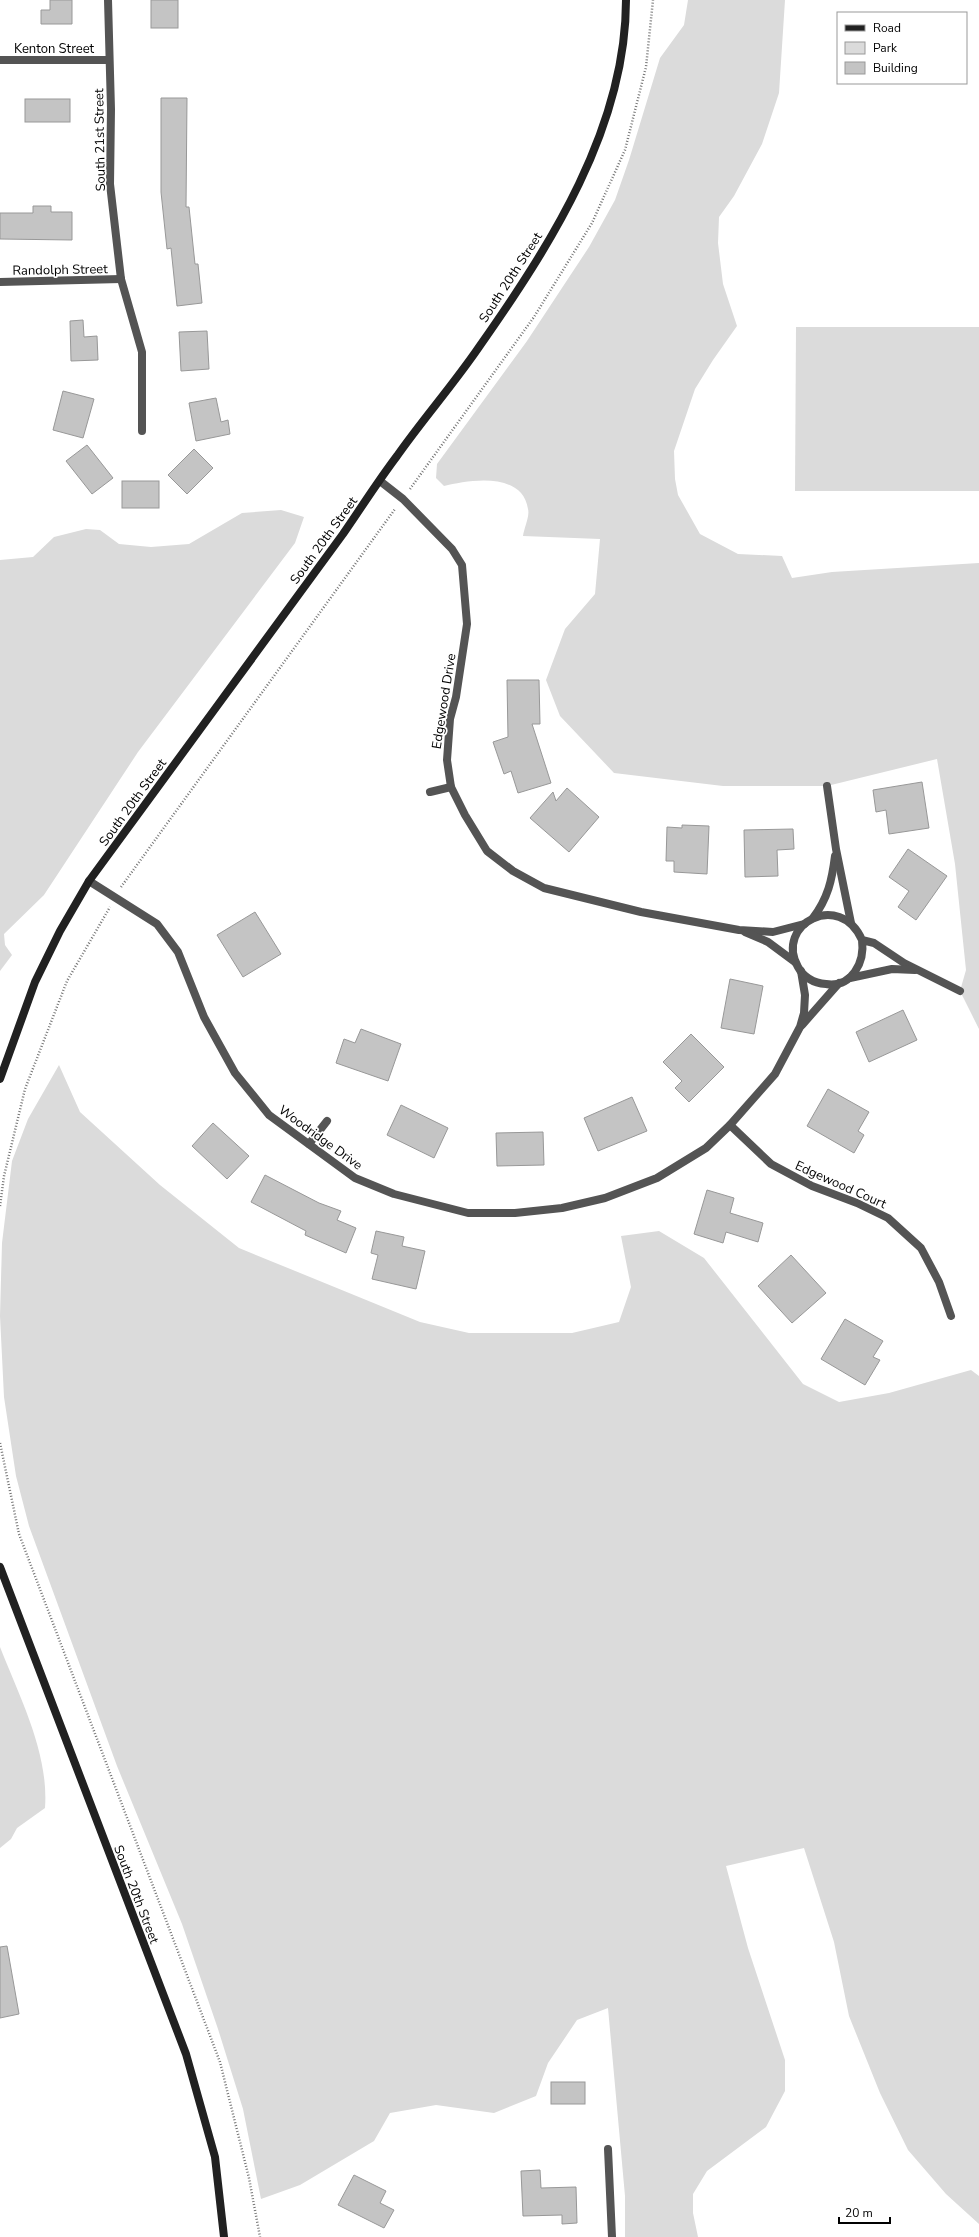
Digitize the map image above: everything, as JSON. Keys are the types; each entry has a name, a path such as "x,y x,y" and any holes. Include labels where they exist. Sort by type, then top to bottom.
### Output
{"main road":[{"name":"South 20th Street","path":"0,1079 35,982 60,931 88,881 478,349 547,244 584,172 610,105 626,28 626,0"},
{"name":"South 20th Street","path":"0,1567 186,2054 215,2156 224,2237"}],"street":[{"name":"South 21st Street","path":"108,0 111,109 110,184 121,280 142,352 142,431"},
{"name":"Kenton Street","path":"0,60 109,60"},
{"name":"Randolph Street","path":"0,282 121,280"},
{"name":"Edgewood Drive","path":"380,481 403,498 452,549 462,565 465,583 467,624 456,697 450,719 447,740 447,760 451,787 465,815 487,851 513,871 544,888 641,912 738,930"},
{"path":"827,786 836,849 851,923"},
{"path":"430,792 451,787"},
{"path":"813,918 823,904 832,882 836,849"},
{"name":"Woodridge Drive","path":"88,881 157,924 178,952 204,1017 235,1073 269,1115 355,1178 394,1194 468,1213 515,1214 562,1208 605,1198 657,1178 706,1148 730,1125 775,1074 800,1027 804,1013 805,995 801,971"},
{"path":"738,930 773,932 804,924 813,918 822,915 843,917 851,923 862,940 864,951 862,961 856,971 849,978"},
{"path":"795,962 794,942 798,932 804,924"},
{"path":"738,930 768,942 795,962 808,979 818,983 839,983 849,978 892,969 918,970"},
{"path":"862,940 874,943 918,970 960,991"},
{"name":"Woodridge Drive","path":"800,1027 839,983"},
{"path":"309,1144 327,1121"},
{"name":"Edgewood Court","path":"730,1125 771,1164 812,1186 857,1203 888,1218 921,1248 939,1282 952,1316"},
{"path":"608,2150 612,2237"}],"path":[{"path":"0,1206 4,1176 26,1089 67,981 115,898 239,722 534,317 592,223 625,150 646,67 653,0"},
{"path":"0,1443 19,1534 220,2062 249,2178 260,2237"}],"green space":[{"path":"688,0 785,0 779,93 762,144 734,196 719,217 718,243 723,284 737,326 695,389 674,451 675,479 678,495 700,534 738,554 782,556 792,578 832,572 979,563 979,1029 960,991 966,970 955,864 937,759 827,786 723,786 614,773 560,716 546,680 565,629 595,594 600,539 523,536 528,509 524,497 516,489 505,483 493,481 467,482 444,486 436,478 437,464 527,341 589,247 615,200 629,160 660,58 684,25"},
{"path":"796,327 979,327 979,491 795,491"},
{"path":"281,510 304,517 295,543 138,752 44,895 4,934 5,945 12,955 0,971 0,560 33,557 54,537 86,529 100,530 119,544 151,547 189,544 242,513"},
{"path":"59,1065 80,1112 160,1185 239,1248 420,1322 469,1333 572,1333 619,1322 631,1287 621,1236 659,1231 704,1258 803,1384 839,1402 889,1393 971,1370 979,1376 979,2224 946,2194 908,2150 880,2093 849,2016 834,1942 804,1848 726,1866 748,1948 785,2060 785,2091 766,2127 707,2171 693,2194 693,2213 698,2237 625,2237 625,2196 608,2008 577,2020 548,2063 536,2096 494,2113 436,2105 390,2113 374,2141 300,2185 261,2199 243,2109 218,2029 182,1924 117,1766 29,1526 16,1476 4,1397 0,1316 2,1243 12,1161 28,1119"},
{"path":"0,1647 32,1726 38,1746 45,1787 45,1808 17,1828 11,1839 0,1848"}],"building":[{"path":"50,0 72,0 72,24 41,24 41,10 50,10"},
{"path":"151,0 178,0 178,28 151,28"},
{"path":"161,98 187,98 186,207 189,207 195,264 198,264 202,303 177,306 171,248 167,249 161,192"},
{"path":"25,99 70,99 70,122 25,122"},
{"path":"33,206 51,206 51,212 72,212 72,240 0,239 0,213 33,213"},
{"path":"83,320 84,337 97,336 98,360 71,361 70,321"},
{"path":"207,331 209,369 181,371 179,332"},
{"path":"63,391 94,399 83,438 53,430"},
{"path":"216,398 221,422 228,420 230,434 196,441 189,403"},
{"path":"87,445 113,478 92,494 66,461"},
{"path":"194,449 213,468 187,494 168,475"},
{"path":"122,481 159,481 159,508 122,508"},
{"path":"507,680 539,680 540,724 532,724 551,783 518,793 511,771 504,774 493,742 508,737"},
{"path":"922,782 929,828 889,834 886,810 876,812 873,790"},
{"path":"567,788 599,817 569,852 530,818 553,792 556,801"},
{"path":"682,825 709,826 707,874 674,872 674,861 666,861 667,827 682,828"},
{"path":"793,829 794,849 777,850 778,876 745,877 744,830"},
{"path":"908,849 947,876 916,920 898,907 909,891 889,877"},
{"path":"255,912 281,954 243,977 217,935"},
{"path":"730,979 763,986 754,1034 721,1028"},
{"path":"903,1010 917,1040 869,1062 856,1032"},
{"path":"361,1029 401,1044 388,1081 336,1063 344,1039 355,1043"},
{"path":"691,1034 724,1067 689,1102 675,1088 682,1081 663,1062"},
{"path":"828,1089 869,1112 858,1131 864,1135 854,1153 807,1126"},
{"path":"632,1097 647,1131 598,1151 584,1118"},
{"path":"401,1105 448,1128 434,1158 387,1135"},
{"path":"213,1123 249,1156 227,1179 192,1146"},
{"path":"543,1132 544,1165 497,1166 496,1133"},
{"path":"265,1175 319,1203 341,1211 337,1220 356,1228 346,1253 305,1235 306,1231 251,1202"},
{"path":"707,1190 734,1198 730,1213 763,1223 758,1242 726,1232 723,1243 694,1234"},
{"path":"376,1231 404,1237 402,1246 425,1251 416,1289 372,1279 378,1255 371,1253"},
{"path":"791,1255 826,1293 792,1323 758,1286"},
{"path":"845,1319 883,1341 873,1357 880,1360 865,1385 821,1359"},
{"path":"7,1946 19,2014 0,2018 0,1947"},
{"path":"551,2082 585,2082 585,2104 551,2104"},
{"path":"540,2170 541,2188 576,2187 577,2223 562,2224 562,2215 523,2216 521,2171"},
{"path":"354,2175 386,2191 380,2203 394,2210 384,2228 338,2205"}]}
